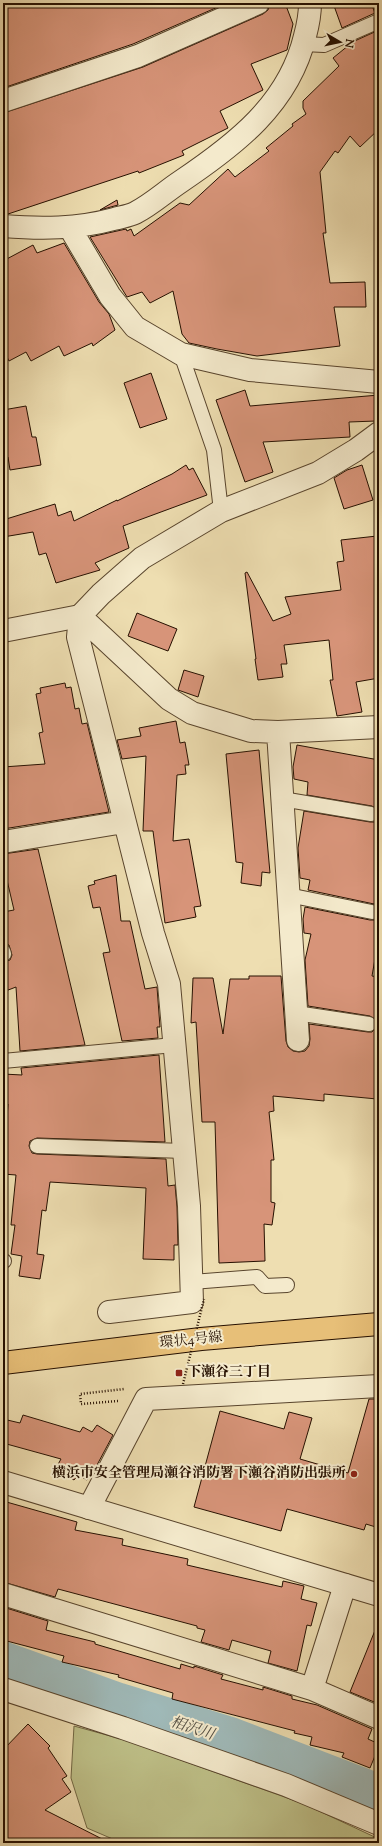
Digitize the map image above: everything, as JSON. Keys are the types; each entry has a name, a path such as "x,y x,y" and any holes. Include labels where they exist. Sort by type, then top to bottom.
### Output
{"main road":[{"name":"環状4号線","path":"3,1363 201,1339 379,1324"}],"street":[{"path":"3,101 138,56 258,3"},
{"path":"3,226 70,228 98,224 134,213 221,154 255,124 273,104 288,80 303,44 310,14 310,3"},
{"path":"70,228 110,296 135,327 181,354 250,370 379,382"},
{"path":"3,631 80,616 101,594 142,558 221,511 318,473 356,450 379,433"},
{"path":"80,616 169,699 192,713 251,731 278,732 379,727"},
{"path":"80,616 78,636 153,933 169,984 198,1290 192,1302 109,1312"},
{"path":"278,732 298,1040"},
{"path":"3,842 124,822"},
{"path":"89,1508 146,1399 379,1386"},
{"path":"3,1482 379,1595"},
{"path":"312,1689 345,1585"},
{"path":"3,1594 312,1689 379,1718"},
{"path":"6,1694 123,1728 286,1785 379,1824"}],"lane":[{"path":"303,44 324,45 379,22"},
{"path":"181,354 214,450 221,511"},
{"path":"282,799 371,814"},
{"path":"288,895 372,912"},
{"path":"296,1013 369,1024"},
{"path":"3,1061 174,1045"},
{"path":"37,1146 184,1151"},
{"path":"198,1290 257,1277 266,1286 287,1285"}],"path":[{"path":"183,1384 198,1290"},
{"path":"80,1394 81,1404 146,1399"}],"green space":[{"path":"74,1726 125,1740 304,1804 379,1839 379,1843 122,1843 87,1828 71,1778"}],"building":[{"path":"3,3 227,3 133,44 3,88"},
{"path":"270,3 285,3 293,24 287,50 251,64 263,90 220,111 228,128 182,151 184,155 139,173 138,171 8,214 3,214 3,113 143,67 263,14 268,10"},
{"path":"333,3 371,3 375,13 342,28"},
{"path":"379,30 379,129 360,147 350,136 338,153 335,151 320,172 326,233 323,233 330,283 365,282 366,307 334,307 340,346 257,356 189,343 182,334 173,291 150,303 142,292 127,297 90,237 126,229 127,231 131,229 134,236 180,203 189,205 228,169 235,177 269,151 266,148 293,126 292,124 306,114 303,108 303,101 339,66 333,58 349,45 348,44"},
{"path":"117,200 118,205 100,210"},
{"path":"64,243 99,302 109,314 115,330 93,346 92,343 64,356 59,346 31,361 26,352 9,361 3,349 3,261 33,245 37,253"},
{"path":"151,373 167,419 140,428 124,383"},
{"path":"245,390 250,406 379,395 379,417 376,417 376,421 349,422 350,437 263,442 273,472 245,482 216,400"},
{"path":"26,406 32,437 36,437 41,465 10,470 8,457 3,458 3,410"},
{"path":"186,465 189,470 193,468 207,495 123,526 129,548 95,563 100,570 56,583 46,553 39,555 33,532 3,537 3,520 55,504 58,516 71,511 74,521 172,474"},
{"path":"362,465 373,500 344,509 334,478 347,470"},
{"path":"377,536 379,548 379,678 356,682 362,712 337,716 330,680 333,680 329,640 284,645 287,664 281,664 283,677 258,680 245,573 247,572 273,621 291,614 285,597 341,590 337,562 344,561 341,540"},
{"path":"137,613 177,629 168,651 128,636"},
{"path":"184,670 204,676 198,697 178,690"},
{"path":"65,683 66,688 71,687 75,709 79,708 82,724 87,723 109,812 3,829 3,767 45,764 39,733 43,732 36,694 41,693 40,688"},
{"path":"176,721 180,743 185,742 189,765 185,765 186,774 177,775 173,841 189,839 201,906 194,907 196,917 165,923 153,831 143,831 146,756 122,759 117,740 141,736 139,728"},
{"path":"297,745 379,760 379,811 372,806 307,795 308,782 294,779 293,767"},
{"path":"259,750 270,873 262,872 261,886 241,883 243,863 236,862 226,754"},
{"path":"304,811 370,822 374,822 379,816 379,908 374,904 308,890 310,880 300,878 298,848"},
{"path":"38,849 85,1045 20,1051 16,987 3,992 3,962 10,960 12,955 9,945 3,943 3,912 14,910 3,863 3,854"},
{"path":"116,875 121,921 130,921 145,989 157,987 160,1027 157,1027 158,1038 122,1041 103,953 110,952 100,907 93,908 88,886 95,884 94,881"},
{"path":"305,907 370,920 375,920 379,916 379,936 372,976 379,977 379,1079 377,1099 324,1094 324,1101 273,1096 274,1111 269,1112 274,1160 271,1160 271,1202 275,1203 272,1225 264,1224 265,1261 219,1263 215,1122 202,1122 196,1022 191,1023 193,978 213,978 223,1034 230,979 249,979 249,976 281,976 286,1041 288,1047 293,1051 305,1051 309,1046 309,1024 368,1032 372,1032 377,1026 377,1021 370,1016 308,1006 305,960 311,934 304,933 303,919"},
{"path":"159,1055 165,1142 37,1138 30,1141 29,1146 32,1153 37,1154 166,1159 168,1186 175,1185 177,1207 178,1245 174,1245 174,1260 143,1259 146,1188 50,1182 46,1211 42,1210 37,1254 44,1255 40,1279 19,1276 22,1256 11,1254 15,1225 11,1225 16,1175 3,1174 8,1104 3,1104 3,1074 22,1075 21,1068"},
{"path":"369,1399 379,1399 379,1528 366,1524 364,1530 287,1509 281,1531 194,1507 220,1411 284,1429 289,1412 312,1418 300,1459 348,1473"},
{"path":"23,1415 80,1432 83,1427 92,1432 97,1425 113,1435 87,1480 78,1475 74,1480 56,1468 61,1459 3,1443 3,1419 20,1423"},
{"path":"3,1501 77,1522 75,1530 123,1539 122,1545 188,1559 187,1565 282,1587 283,1581 304,1586 301,1599 317,1603 311,1626 307,1625 297,1671 268,1663 271,1651 232,1640 229,1650 201,1642 205,1630 197,1628 197,1626 58,1589 55,1597 3,1582"},
{"path":"3,1607 48,1621 46,1630 95,1642 95,1644 180,1669 181,1664 194,1668 194,1666 223,1675 221,1679 263,1690 263,1687 292,1696 292,1699 317,1705 372,1729 368,1739 379,1744 379,1746 370,1768 342,1757 344,1753 310,1745 312,1737 294,1733 295,1731 172,1699 173,1693 118,1677 119,1675 62,1662 64,1656 3,1640"},
{"path":"379,1623 379,1704 350,1692"},
{"path":"28,1724 50,1746 48,1748 67,1776 62,1779 71,1792 45,1810 110,1843 3,1843 3,1750"}],"waterway":[{"name":"相沢川","path":"3,1665 117,1706 228,1740 379,1798"}],"place":[{"name":"下瀬谷三丁目","path":"179,1373"},
{"name":"横浜市安全管理局瀬谷消防署下瀬谷消防出張所","path":"354,1474"}]}
